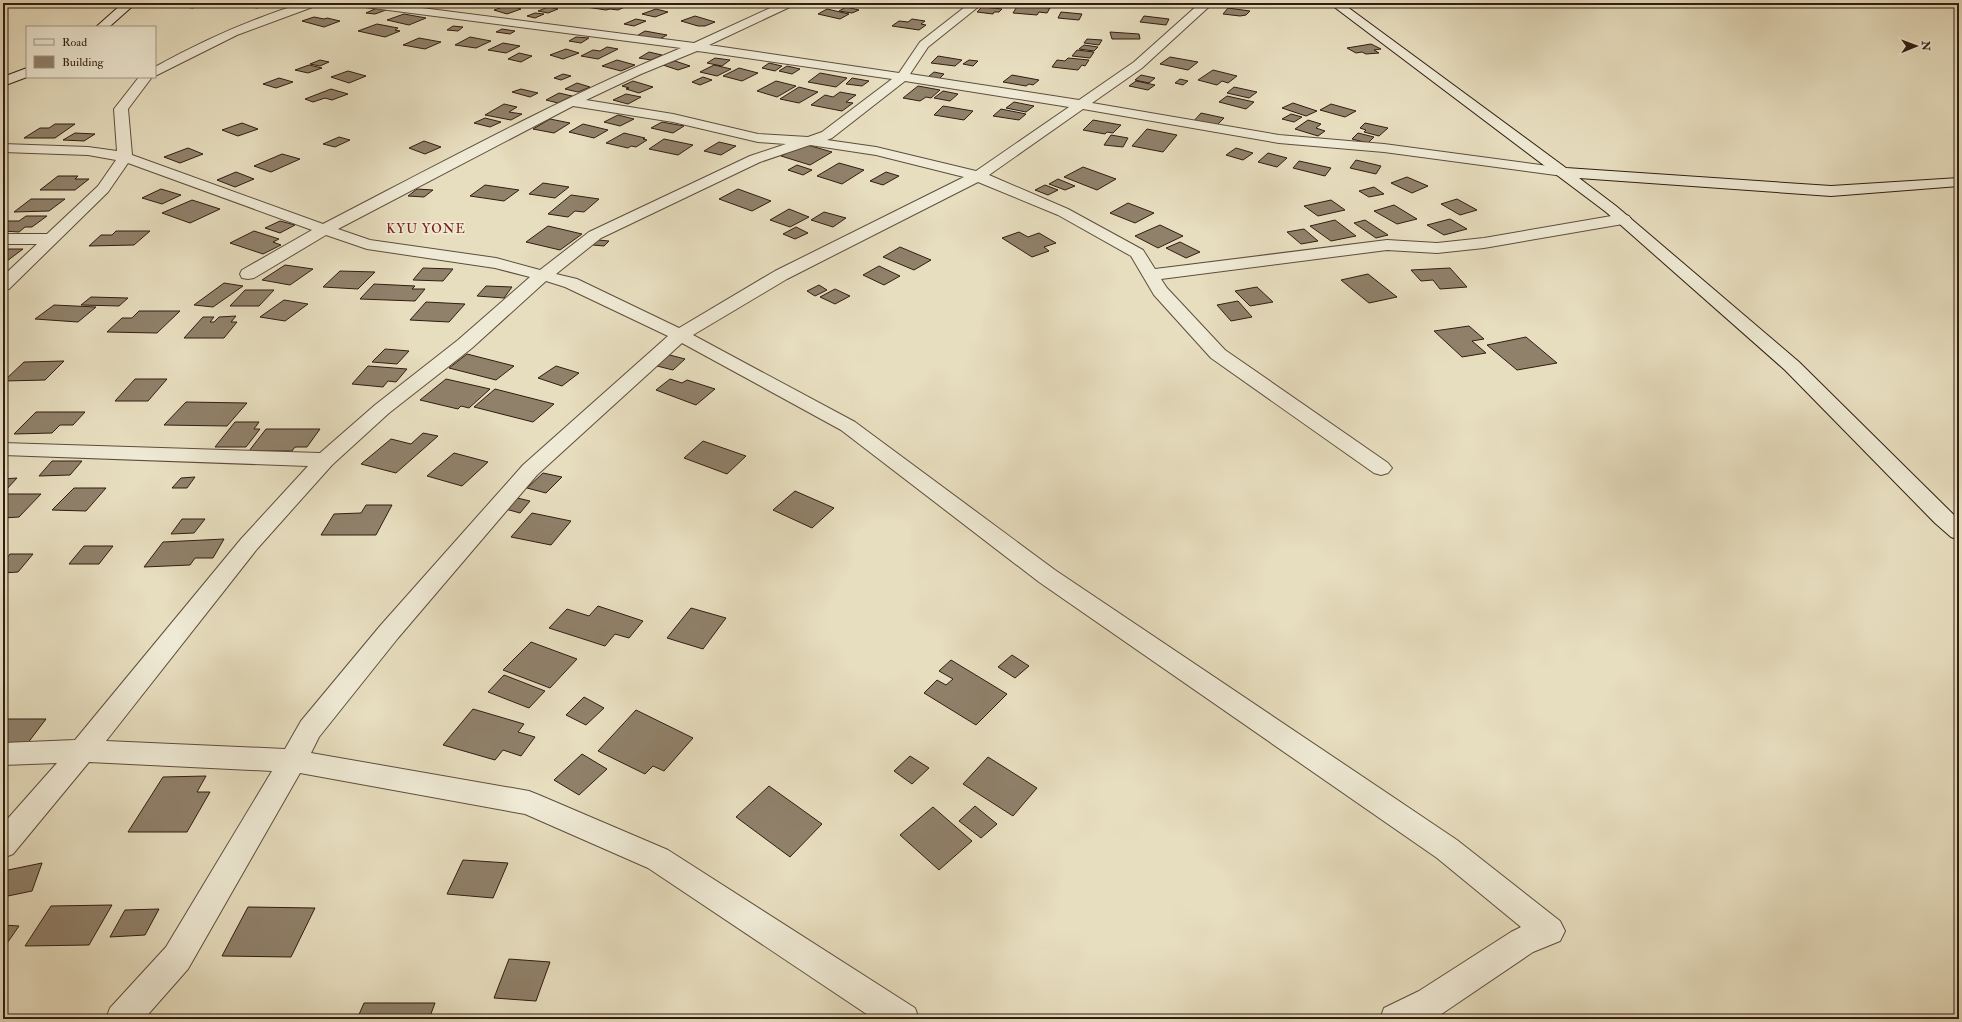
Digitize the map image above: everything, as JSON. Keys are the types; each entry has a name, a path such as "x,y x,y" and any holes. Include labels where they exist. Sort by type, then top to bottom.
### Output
{"street":[{"path":"103,26 130,3"},
{"path":"156,71 206,44 275,14 314,3"},
{"path":"357,3 695,47 902,77 1080,105 1279,139 1384,148 1563,172 1831,191 1959,182"},
{"path":"248,274 325,229 572,102 637,71 695,47 788,4 786,3"},
{"path":"3,845 82,751 249,544 325,460 382,409 465,344 542,276 595,235 754,159 827,135 902,77 924,45 977,3"},
{"path":"122,1019 177,958 293,761 310,729 389,632 530,470 680,335 781,275 978,176 1138,65 1206,3"},
{"path":"1335,3 1453,88 1623,219 1792,366 1943,518 1959,532"},
{"path":"3,82 26,72"},
{"path":"3,284 103,189 125,157 121,109 145,78"},
{"path":"572,102 673,118 758,138 808,141 876,151 978,176 1063,212 1137,252 1160,291 1218,354 1381,468"},
{"path":"3,148 88,151 125,157 248,204 367,244 496,263 571,284 680,335 848,426 1047,576 1447,849 1549,931 1522,942 1430,1002 1396,1019"},
{"path":"1150,275 1387,245 1437,248 1484,243 1623,219"},
{"path":"3,239 51,239"},
{"path":"3,449 325,460"},
{"path":"3,754 82,751 293,761 529,802 658,859 903,1019"}],"building":[{"path":"207,3 193,8 158,4"},
{"path":"257,3 269,4 257,8 247,6"},
{"path":"594,3 613,3 627,6 618,10 586,7"},
{"path":"509,5 521,9 507,14 494,10"},
{"path":"1018,5 1050,8 1047,13 1039,12 1037,15 1013,13"},
{"path":"548,7 558,9 548,13 538,11"},
{"path":"846,7 859,10 852,13 839,11"},
{"path":"982,7 1002,9 999,12 994,12 993,14 977,12"},
{"path":"377,8 386,10 375,14 366,13"},
{"path":"1228,8 1250,11 1246,15 1240,16 1223,14"},
{"path":"656,9 668,12 655,17 642,14"},
{"path":"827,9 849,14 840,19 818,14"},
{"path":"1061,12 1082,14 1079,20 1058,18"},
{"path":"535,13 544,14 535,18 527,16"},
{"path":"404,14 426,18 409,25 387,20"},
{"path":"695,16 715,22 705,26 698,26 681,21"},
{"path":"1144,16 1169,19 1166,25 1140,22"},
{"path":"314,17 340,21 324,27 302,21"},
{"path":"636,19 646,21 634,26 624,24"},
{"path":"912,19 925,21 921,24 926,25 919,30 892,26 899,21 908,22"},
{"path":"377,24 398,28 395,30 400,31 385,37 358,31"},
{"path":"453,26 463,27 458,31 447,30"},
{"path":"502,29 515,31 510,34 496,32"},
{"path":"645,31 667,35 656,41 635,37"},
{"path":"1110,32 1139,34 1140,39 1112,39"},
{"path":"470,37 491,41 476,48 455,45"},
{"path":"576,37 589,38 581,43 569,41"},
{"path":"419,38 441,42 425,49 403,45"},
{"path":"1087,39 1102,40 1099,45 1084,43"},
{"path":"503,43 520,46 506,53 488,50"},
{"path":"1371,44 1381,49 1374,50 1379,53 1356,53 1347,48"},
{"path":"1084,45 1098,47 1094,51 1079,49"},
{"path":"607,47 618,49 598,59 581,56 593,50 600,51"},
{"path":"566,49 579,53 563,59 550,55"},
{"path":"1077,50 1094,52 1090,58 1072,56"},
{"path":"649,52 662,55 651,60 639,58"},
{"path":"519,53 532,56 521,62 508,59"},
{"path":"938,56 962,60 955,66 931,63"},
{"path":"1170,57 1198,62 1188,70 1160,64"},
{"path":"715,58 730,60 722,66 707,63"},
{"path":"1068,58 1089,60 1085,66 1082,65 1078,70 1052,67 1057,60 1065,61"},
{"path":"320,60 329,62 320,66 310,64"},
{"path":"617,60 635,65 621,71 602,66"},
{"path":"969,60 978,61 973,66 963,64"},
{"path":"675,61 690,66 678,70 663,65"},
{"path":"769,63 782,66 775,71 762,68"},
{"path":"309,65 322,68 308,73 295,70"},
{"path":"714,65 731,69 717,76 700,72"},
{"path":"787,66 800,69 792,74 779,71"},
{"path":"739,68 758,73 742,81 723,76"},
{"path":"1213,70 1237,76 1228,83 1222,81 1217,85 1198,80"},
{"path":"348,71 366,76 349,83 331,77"},
{"path":"934,72 944,74 939,79 928,77"},
{"path":"820,73 847,78 836,87 808,82"},
{"path":"563,74 571,76 561,80 554,78"},
{"path":"1012,75 1039,80 1033,85 1029,84 1026,86 1003,82"},
{"path":"1141,75 1155,78 1149,83 1135,80"},
{"path":"703,77 712,80 700,85 692,82"},
{"path":"279,78 293,82 276,88 263,84"},
{"path":"852,78 869,81 862,86 846,84"},
{"path":"1180,79 1188,81 1183,85 1175,83"},
{"path":"633,81 653,87 639,93 626,89 629,88 622,86"},
{"path":"776,81 796,86 777,97 757,91"},
{"path":"1136,81 1155,85 1148,90 1129,86"},
{"path":"577,83 590,87 578,92 565,89"},
{"path":"918,86 940,90 931,98 926,97 920,101 903,98"},
{"path":"799,87 818,92 799,103 780,99"},
{"path":"1234,87 1257,92 1249,98 1227,93"},
{"path":"331,89 348,94 332,100 325,98 313,102 305,99"},
{"path":"521,89 538,93 530,97 512,92"},
{"path":"943,91 958,94 950,101 934,98"},
{"path":"840,92 856,95 846,102 853,103 842,111 811,105 825,95 833,97"},
{"path":"559,93 572,96 558,103 546,100"},
{"path":"626,94 641,97 628,104 613,100"},
{"path":"1227,96 1254,102 1246,109 1219,102"},
{"path":"1014,102 1034,106 1026,112 1006,108"},
{"path":"1293,103 1317,111 1306,116 1282,108"},
{"path":"504,104 517,107 509,112 522,114 511,120 485,115"},
{"path":"1331,104 1356,111 1345,117 1320,110"},
{"path":"943,106 973,111 964,120 934,115"},
{"path":"1001,109 1026,114 1019,120 993,116"},
{"path":"1201,113 1224,118 1216,126 1193,122"},
{"path":"1291,114 1302,117 1294,122 1282,119"},
{"path":"618,115 634,119 620,126 604,122"},
{"path":"485,118 501,122 490,127 474,123"},
{"path":"550,119 570,123 554,133 533,129"},
{"path":"1093,120 1121,125 1113,133 1107,132 1105,134 1083,130"},
{"path":"1308,120 1321,124 1316,128 1325,131 1318,136 1295,129"},
{"path":"662,122 684,126 673,133 651,128"},
{"path":"242,123 258,129 238,136 222,130"},
{"path":"1365,123 1388,128 1379,136 1364,132 1366,130 1360,128"},
{"path":"55,124 75,124 55,138 24,138 40,128 49,128"},
{"path":"583,124 608,130 594,138 569,132"},
{"path":"1147,129 1177,135 1163,152 1132,146"},
{"path":"75,133 95,134 84,141 63,140"},
{"path":"624,133 645,138 643,139 647,140 636,147 631,146 628,148 606,143"},
{"path":"1358,133 1374,137 1368,143 1352,139"},
{"path":"1111,135 1128,138 1123,147 1104,145"},
{"path":"339,137 350,140 335,147 323,144"},
{"path":"664,139 693,145 678,155 649,149"},
{"path":"424,141 441,147 425,154 409,148"},
{"path":"719,142 736,146 721,155 704,151"},
{"path":"804,144 832,152 810,165 781,156"},
{"path":"188,148 203,154 180,163 164,157"},
{"path":"1236,148 1253,153 1243,160 1226,155"},
{"path":"1268,153 1287,158 1277,167 1258,162"},
{"path":"282,154 300,159 271,172 254,166"},
{"path":"1356,160 1381,166 1376,174 1350,168"},
{"path":"1299,161 1331,168 1325,176 1293,168"},
{"path":"839,163 864,170 842,184 817,176"},
{"path":"797,165 812,170 803,175 788,170"},
{"path":"1083,167 1116,179 1097,190 1064,177"},
{"path":"236,172 254,179 235,187 217,180"},
{"path":"886,172 899,176 883,185 870,181"},
{"path":"58,176 78,176 75,179 89,179 75,190 40,190"},
{"path":"1407,177 1428,186 1412,193 1391,183"},
{"path":"1058,179 1075,186 1065,190 1049,184"},
{"path":"543,183 569,187 555,198 529,194"},
{"path":"485,185 519,190 504,201 470,196"},
{"path":"1045,185 1058,190 1048,195 1035,190"},
{"path":"1374,187 1384,194 1369,197 1359,191"},
{"path":"161,189 181,195 162,204 142,198"},
{"path":"417,189 433,190 424,197 408,196"},
{"path":"738,189 771,201 752,211 719,199"},
{"path":"571,195 599,199 584,212 575,211 568,217 548,214"},
{"path":"31,199 65,199 49,211 14,212"},
{"path":"1457,199 1477,210 1460,215 1441,204"},
{"path":"192,200 220,209 190,223 162,213"},
{"path":"1331,200 1345,210 1318,216 1304,206"},
{"path":"1128,203 1154,213 1135,223 1110,213"},
{"path":"1394,205 1417,219 1397,224 1374,211"},
{"path":"789,209 809,217 790,227 770,220"},
{"path":"824,212 846,218 833,227 811,220"},
{"path":"26,216 47,216 32,227 25,227 19,232 3,231 3,224 7,221 19,221"},
{"path":"1450,219 1467,229 1444,235 1427,225"},
{"path":"1335,220 1356,236 1331,241 1310,226"},
{"path":"1365,220 1388,235 1376,238 1354,223"},
{"path":"280,221 295,225 280,233 265,228"},
{"path":"1160,225 1183,236 1158,248 1135,236"},
{"path":"548,226 582,234 560,250 526,242"},
{"path":"796,227 808,233 795,239 783,234"},
{"path":"1304,229 1318,241 1301,244 1287,232"},
{"path":"116,231 150,231 134,245 89,246 101,235 112,235"},
{"path":"254,231 279,239 273,242 281,245 263,254 230,243"},
{"path":"1019,232 1028,237 1039,233 1056,243 1044,247 1049,251 1032,257 1002,238"},
{"path":"598,240 609,241 604,246 593,245"},
{"path":"1180,242 1200,252 1186,258 1166,248"},
{"path":"900,247 931,260 914,270 883,257"},
{"path":"3,249 23,249 7,261 3,261"},
{"path":"285,265 313,269 290,285 262,280"},
{"path":"879,266 900,276 884,285 863,275"},
{"path":"423,268 453,269 443,281 413,280"},
{"path":"1450,268 1467,287 1440,289 1433,280 1421,281 1411,270"},
{"path":"340,271 375,272 358,289 323,287"},
{"path":"1368,274 1397,297 1369,303 1341,280"},
{"path":"224,283 243,286 213,307 194,305"},
{"path":"374,284 415,286 412,289 425,289 415,301 360,299"},
{"path":"819,285 827,290 815,296 807,291"},
{"path":"486,286 512,287 504,298 477,296"},
{"path":"1257,287 1273,302 1250,306 1235,291"},
{"path":"835,289 850,296 835,304 820,297"},
{"path":"245,290 274,290 259,306 230,306"},
{"path":"91,297 128,298 119,306 81,305"},
{"path":"284,300 308,304 285,321 260,317"},
{"path":"1238,301 1252,317 1231,321 1217,305"},
{"path":"426,302 465,304 449,322 410,320"},
{"path":"54,305 96,307 78,322 35,319"},
{"path":"139,311 180,311 157,333 107,332 122,318 132,318"},
{"path":"236,316 231,322 237,322 224,338 184,338 203,317 214,317 210,322 214,322 219,317"},
{"path":"1469,326 1484,339 1472,341 1486,353 1462,357 1434,331"},
{"path":"1526,337 1557,363 1517,370 1487,345"},
{"path":"385,349 409,351 397,364 372,362"},
{"path":"467,354 514,366 496,380 449,368"},
{"path":"666,354 685,359 673,370 653,365"},
{"path":"64,361 45,380 4,381 24,362"},
{"path":"368,366 407,369 396,382 388,381 383,387 352,384"},
{"path":"556,366 579,373 562,386 538,378"},
{"path":"135,379 167,379 148,401 115,401"},
{"path":"446,379 490,389 469,408 461,406 458,409 420,400"},
{"path":"670,379 682,383 687,380 715,389 696,405 656,390"},
{"path":"495,389 554,404 533,422 474,407"},
{"path":"186,402 247,403 227,426 164,425"},
{"path":"36,412 85,412 73,425 60,425 52,433 14,434"},
{"path":"235,422 259,422 254,429 260,429 246,447 215,447"},
{"path":"266,429 320,429 307,447 295,447 292,451 249,451"},
{"path":"423,433 438,436 396,473 361,464 391,439 411,444"},
{"path":"703,441 746,456 727,474 684,458"},
{"path":"454,453 488,462 462,486 427,476"},
{"path":"52,461 82,461 70,475 39,476"},
{"path":"543,473 562,477 546,493 527,488"},
{"path":"195,477 187,488 172,488 181,478"},
{"path":"17,478 6,490 3,490 3,479"},
{"path":"74,488 106,488 86,511 52,510"},
{"path":"795,491 834,508 812,528 773,510"},
{"path":"3,494 41,494 19,517 3,518"},
{"path":"513,497 530,501 520,513 502,508"},
{"path":"366,505 392,505 376,535 321,535 334,514 361,513"},
{"path":"532,513 571,521 551,545 511,537"},
{"path":"182,519 205,519 194,533 171,534"},
{"path":"224,539 213,558 195,558 190,565 144,567 163,542"},
{"path":"84,546 113,546 99,564 69,564"},
{"path":"10,554 33,554 18,572 3,573 3,563"},
{"path":"598,606 643,621 629,638 615,634 605,646 549,628 567,609 589,616"},
{"path":"691,608 726,618 703,649 667,638"},
{"path":"531,642 577,659 550,688 503,670"},
{"path":"1012,655 1029,666 1015,678 998,667"},
{"path":"951,660 1007,694 976,725 924,693 937,680 946,685 953,679 939,671"},
{"path":"504,675 545,691 529,708 488,692"},
{"path":"584,697 604,708 586,725 566,715"},
{"path":"473,709 524,724 518,732 535,737 521,756 503,750 495,760 443,745"},
{"path":"636,710 693,738 664,771 653,766 645,774 598,751"},
{"path":"3,719 46,719 24,748 3,748"},
{"path":"582,754 607,769 579,795 554,780"},
{"path":"910,756 929,768 912,784 894,771"},
{"path":"988,757 1037,788 1013,816 963,784"},
{"path":"206,776 197,792 210,792 187,832 128,832 163,777"},
{"path":"769,786 822,824 790,857 736,817"},
{"path":"975,806 997,824 981,838 959,821"},
{"path":"933,807 972,841 939,870 900,835"},
{"path":"463,860 508,863 493,898 447,894"},
{"path":"42,863 32,891 3,897 3,871"},
{"path":"112,905 89,945 25,946 51,906"},
{"path":"248,907 315,908 291,957 222,956"},
{"path":"159,909 145,935 110,937 125,910"},
{"path":"3,925 19,926 3,949"},
{"path":"509,959 550,962 536,1001 494,998"},
{"path":"364,1003 435,1003 429,1019 357,1019"}],"district":[{"name":"KYU YONE","path":"426,229"}]}
